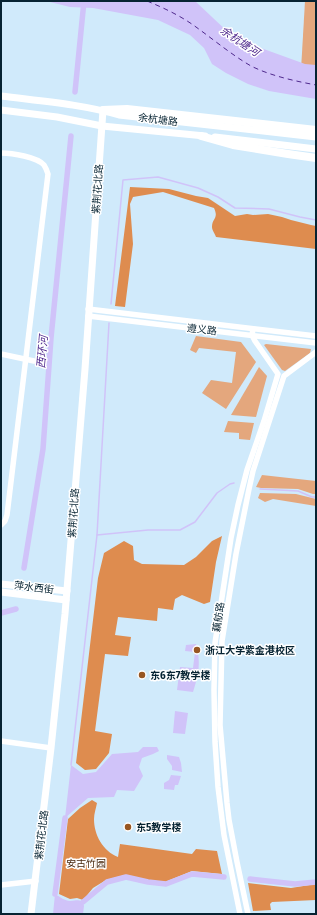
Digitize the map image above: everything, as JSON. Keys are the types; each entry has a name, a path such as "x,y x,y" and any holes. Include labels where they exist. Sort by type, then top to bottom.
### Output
{"highway":[{"path":"103,110 127,109 316,130"},
{"path":"201,136 233,145 316,158"}],"main road":[{"name":"余杭塘路","path":"1,96 103,110 119,115 316,137"},
{"name":"余杭塘路","path":"1,110 102,126 316,149"},
{"name":"紫荆花北路","path":"31,914 51,748 67,591 85,369 103,110"},
{"name":"萍水西街","path":"3,584 67,591"},
{"name":"萍水西街","path":"3,592 66,600"}],"street":[{"path":"1,153 18,155 37,160 45,166 48,174 7,515 5,521 1,525"},
{"name":"遵义路","path":"88,312 316,336"},
{"name":"遵义路","path":"88,312 316,343"},
{"path":"253,329 252,335 255,341 281,375 316,352"},
{"path":"1,354 34,361"},
{"name":"藕舫路","path":"240,914 224,835 218,787 215,742 214,643 238,505 247,470 281,375"},
{"name":"藕舫路","path":"248,914 236,862 227,803 220,725 222,641 236,554 249,489 281,375"},
{"path":"1,741 51,748"},
{"path":"1,885 36,881"}],"shaded area":[{"path":"305,1 316,1 316,72 301,70"},
{"path":"196,336 241,342 256,362 226,409 202,393 211,380 232,383 236,352 199,348 196,353 190,350"},
{"path":"264,345 311,349 310,353 285,371 282,370"},
{"path":"259,367 267,376 256,417 231,415"},
{"path":"228,421 254,423 250,440 239,439 239,433 224,432"},
{"path":"262,475 316,481 316,494 298,489 256,487"},
{"path":"260,493 296,494 316,499 316,506 273,499 265,502 258,498"}],"green space":[{"path":"130,187 169,189 208,198 235,216 247,214 268,214 316,226 316,249 216,237 212,229 212,224 216,216 214,208 163,192 133,197 130,204 133,244 125,307 115,306"},
{"path":"222,536 216,562 210,602 204,604 182,595 175,599 173,610 158,608 157,621 118,617 115,635 131,637 128,656 105,654 95,731 112,734 109,753 96,769 85,770 76,763 98,578 104,553 124,541 133,546 134,560 142,564 184,565 196,557 212,541"},
{"name":"安古竹园","path":"92,800 97,803 94,825 100,842 108,851 118,857 120,844 192,854 196,849 217,851 222,874 192,871 165,882 125,875 106,880 93,888 83,900 77,898 70,899 59,894 68,819"},
{"path":"248,883 291,888 316,884 316,900 272,902 270,904 271,910 253,911"}],"water":[{"name":"余杭塘河","path":"46,1 195,1 229,33 244,42 305,64 316,65 316,99 269,91 248,84 226,73 212,64 204,48 190,35 158,20 93,8 70,7"},
{"path":"196,644 199,668 193,692 177,690 180,667 193,668 195,652 185,651 186,645"},
{"path":"175,711 188,713 185,734 173,733"},
{"path":"143,747 157,747 159,751 142,758 139,767 143,776 134,791 117,790 114,797 88,798 65,818 71,765 83,774 96,772 112,754 138,752"},
{"path":"167,755 179,757 182,772 172,770 172,766 167,759"},
{"path":"171,775 181,776 178,785 175,785 174,790 164,789 164,783 169,780"},
{"path":"55,894 62,899 70,901 78,900 83,902 83,914 53,914"}],"waterway":[{"name":"西环河","path":"75,92 84,1"},
{"name":"西环河","path":"24,568 43,449 51,338 71,136"},
{"path":"111,304 123,180 158,177 198,188 218,197 235,208 269,209 316,220"},
{"path":"71,765 97,535 109,323"},
{"path":"97,535 148,530 180,530 195,522 217,493 234,483"},
{"path":"260,489 298,491 312,497 316,497"},
{"name":"西环河","path":"1,613 16,609"},
{"path":"55,894 65,818"},
{"path":"83,902 107,882 126,877 166,884 192,874 224,877"},
{"path":"250,879 295,884 316,882"}],"ferry route":[{"path":"147,1 184,19 230,52 259,70 291,80 316,85"}],"place":[{"name":"浙江大学紫金港校区","path":"197,650"},
{"name":"东6东7教学楼","path":"142,675"},
{"name":"东5教学楼","path":"128,827"}]}
